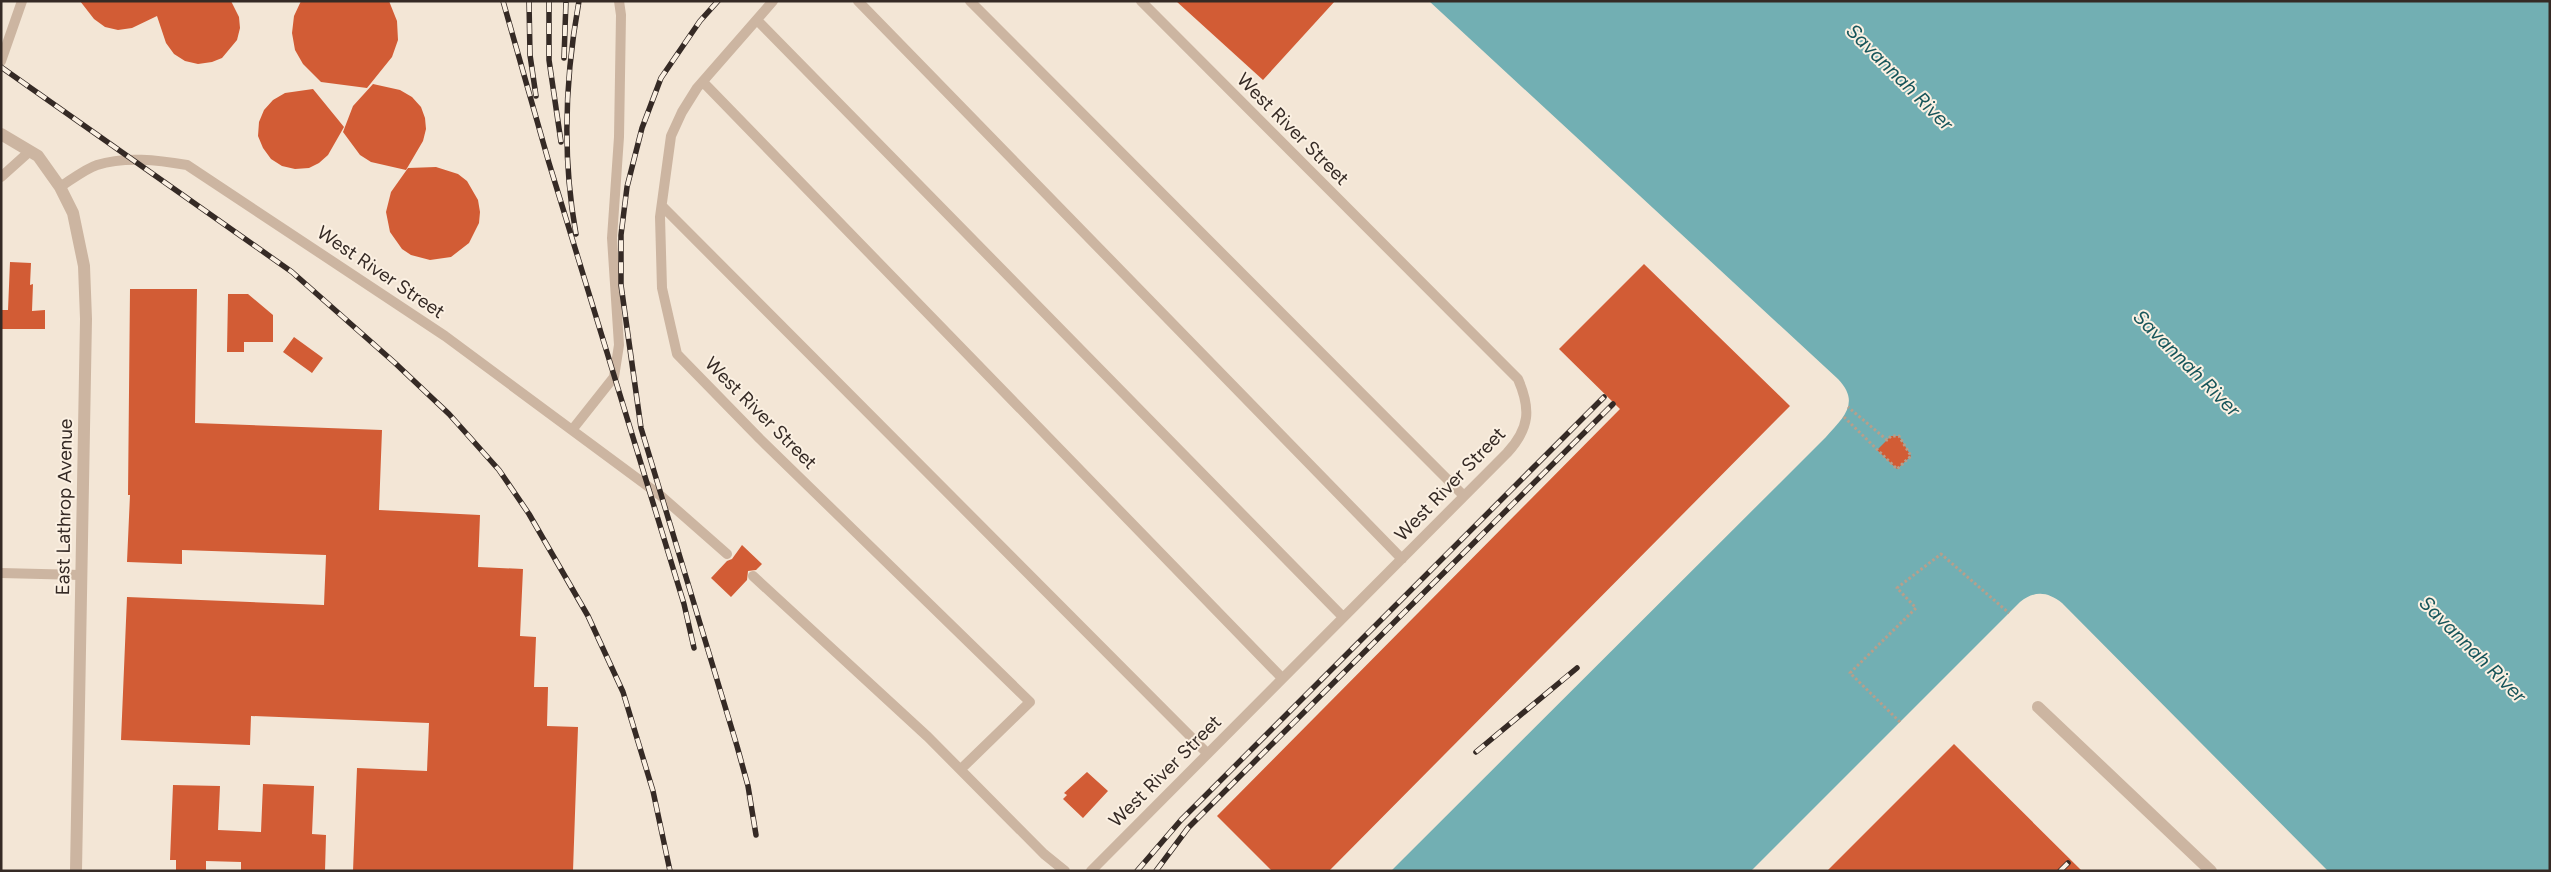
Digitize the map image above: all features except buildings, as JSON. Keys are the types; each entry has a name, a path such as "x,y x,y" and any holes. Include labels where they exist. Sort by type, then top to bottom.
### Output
{"street":[{"path":"1,134 34,153"},
{"name":"East Lathrop Avenue","path":"34,153 60,187 73,213 84,266 86,319 76,871"},
{"path":"2038,707 2211,871"}],"lane":[{"path":"1,61 22,1"},
{"path":"572,430 614,377 620,345 612,238 620,137 621,34 619,1"},
{"name":"West River Street","path":"773,1 703,82 682,112 671,136 662,206 662,288 677,354 760,439 1030,702 960,769"},
{"path":"858,1 1402,558"},
{"path":"970,1 1464,496"},
{"name":"West River Street","path":"1091,871 1520,439 1526,422 1526,396 1518,379 1140,1"},
{"path":"757,20 1343,618"},
{"path":"703,82 1282,678"},
{"path":"1,176 34,153"},
{"name":"West River Street","path":"60,187 96,165 132,160 160,160 187,165 445,336 661,496 727,554"},
{"path":"662,206 1208,753"},
{"path":"1,573 81,575"},
{"path":"753,576 831,646 960,769 1044,854 1065,871"}],"path":[{"path":"1844,417 1897,469 1911,456 1899,436 1891,436 1887,440 1848,407"},
{"path":"1900,722 1850,673 1916,608 1897,588 1940,554 2009,614"}],"water":[{"name":"Savannah River","path":"1429,1 2550,1 2550,871 2328,871 2062,603 2047,595 2036,594 2020,602 1751,871 1391,871 1826,437 1843,417 1849,403 1845,388 1838,379"}],"railway":[{"path":"503,1 549,163 684,604 694,648"},
{"path":"529,1 530,55 536,96"},
{"path":"549,1 549,60 561,142"},
{"path":"564,58 566,1"},
{"path":"576,234 569,176 567,118 568,88 579,1"},
{"path":"718,1 700,21 661,78 642,128 627,187 621,235 621,285 641,428 737,746 748,786 756,835"},
{"path":"1,67 292,272 395,363 449,414 499,470 529,514 588,616 623,692 653,791 670,871"},
{"path":"1137,871 1181,820 1604,397"},
{"path":"1156,871 1188,828 1613,404"},
{"path":"1476,752 1577,668"},
{"path":"2060,871 2068,863"}]}
